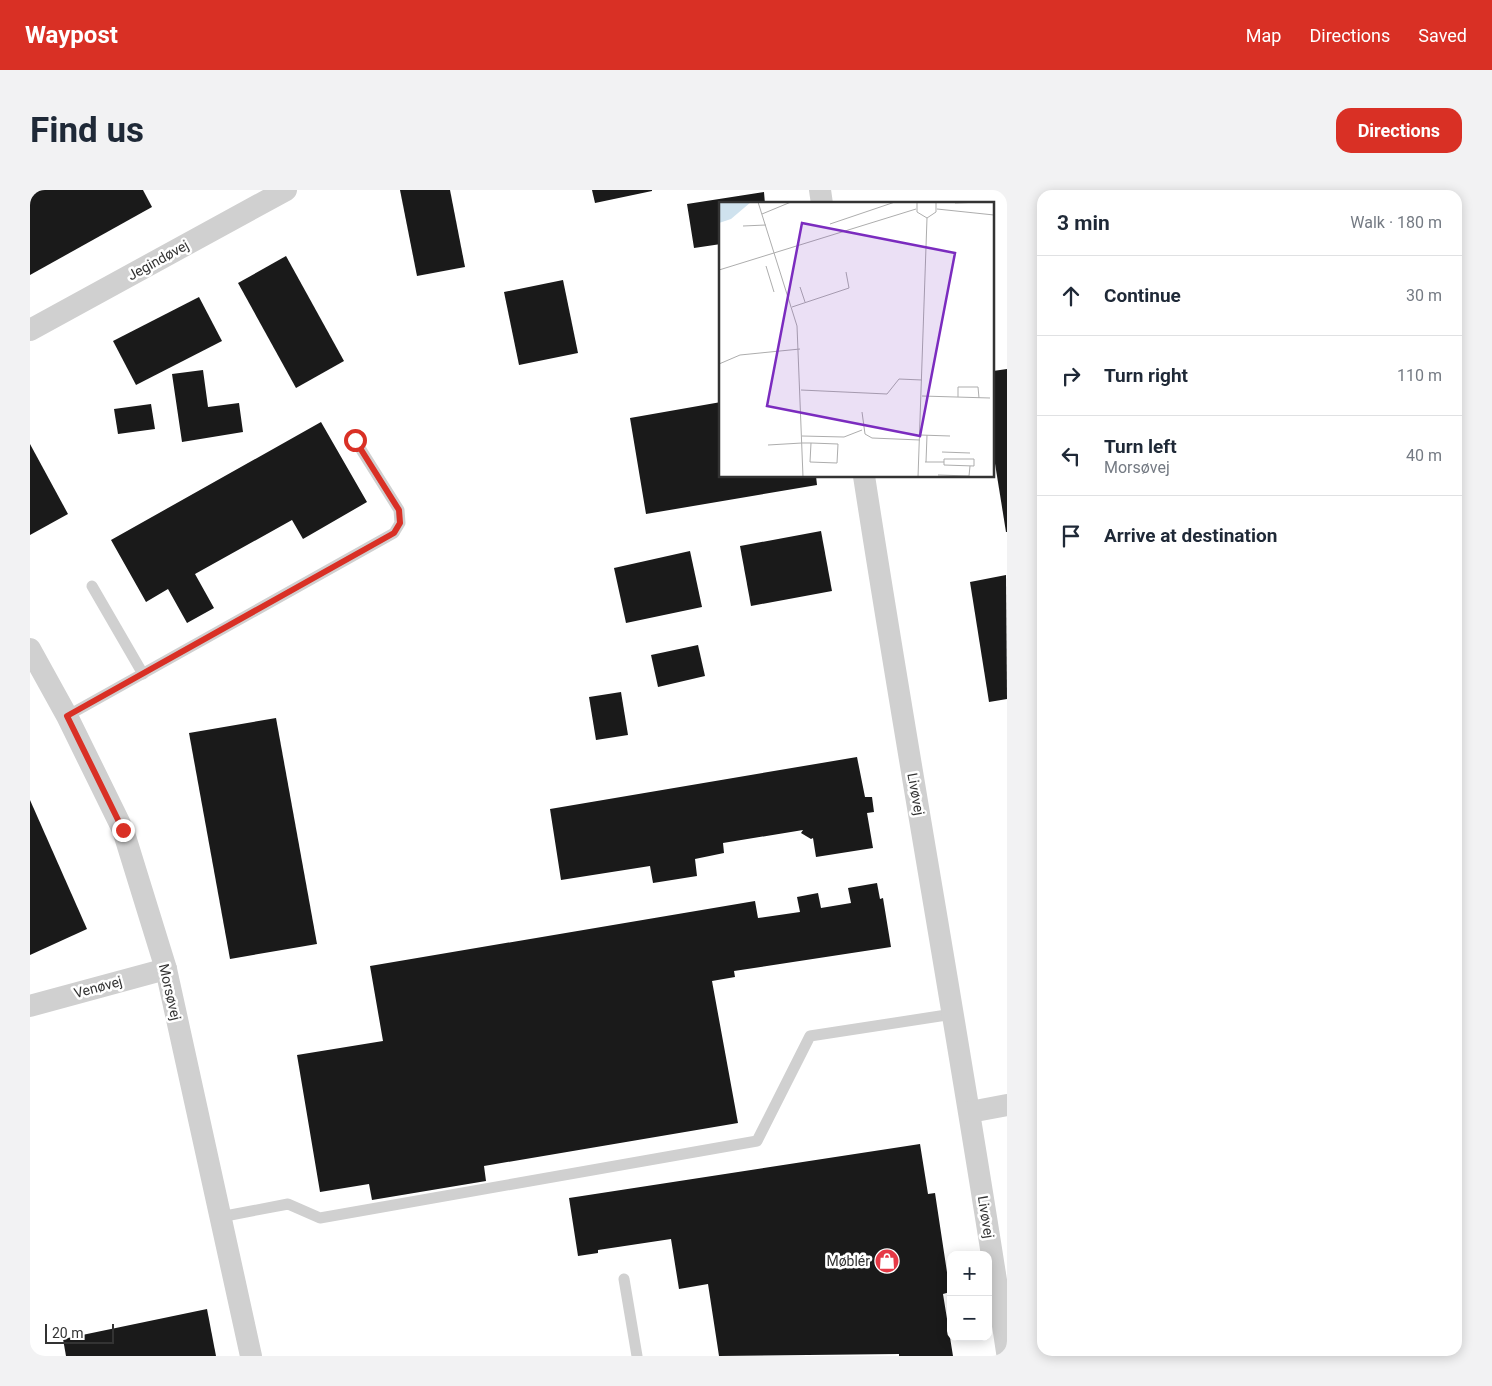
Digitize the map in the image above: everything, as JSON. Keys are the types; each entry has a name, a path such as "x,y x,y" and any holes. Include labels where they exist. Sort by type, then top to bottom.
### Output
{"street":[{"name":"Jegindøvej","path":"30,330 286,190"},
{"name":"Livøvej","path":"864,478 889,636 954,1014 1007,1351"},
{"name":"Morsøvej","path":"30,649 67,716 123,830 166,969 251,1356"},
{"name":"Venøvej","path":"30,1006 166,969"},
{"path":"970,1112 1007,1105"}],"lane":[{"path":"67,716 394,533 400,523 399,510 355,440"},
{"path":"92,586 142,674"},
{"path":"220,1217 288,1204 320,1218 757,1141 810,1036 954,1014"},
{"path":"624,1279 637,1356"}],"building":[{"path":"30,190 143,190 152,207 30,275"},
{"path":"400,190 450,190 465,267 417,276"},
{"path":"592,190 652,190 652,191 595,203"},
{"path":"764,192 765,202 719,202 719,244 694,248 687,204"},
{"path":"286,256 344,361 296,388 238,283"},
{"path":"563,280 578,353 519,365 504,292"},
{"path":"199,297 222,341 136,385 113,341"},
{"path":"1007,369 1007,532 994,457 994,371"},
{"path":"203,370 208,407 239,403 243,432 182,442 172,374"},
{"path":"719,402 719,478 816,478 817,485 646,514 630,418"},
{"path":"151,404 155,429 118,434 114,409"},
{"path":"321,422 367,502 303,539 292,520 195,574 214,608 187,623 168,589 146,602 111,540"},
{"path":"30,444 68,514 30,535"},
{"path":"821,531 832,591 751,606 740,546"},
{"path":"690,551 702,607 626,623 614,568"},
{"path":"1006,575 1007,699 989,702 970,582"},
{"path":"698,645 705,676 658,687 651,655"},
{"path":"621,692 628,735 596,740 589,697"},
{"path":"276,718 317,944 230,959 189,733"},
{"path":"857,757 865,797 872,797 874,812 867,813 873,848 816,857 813,838 811,839 801,833 803,830 723,843 724,853 695,859 697,876 653,883 650,866 561,880 550,809"},
{"path":"30,800 87,929 30,955"},
{"path":"877,883 880,899 883,898 891,947 734,971 735,977 712,981 738,1123 484,1166 486,1181 372,1200 369,1184 320,1192 297,1055 383,1041 370,966 755,901 758,918 800,912 797,897 818,893 821,908 851,903 848,888"},
{"path":"920,1144 928,1194 935,1193 947,1272 947,1293 943,1294 947,1319 947,1341 951,1341 953,1356 899,1356 899,1354 719,1356 708,1284 679,1289 671,1239 598,1250 598,1253 578,1256 569,1198"},
{"path":"207,1309 216,1356 66,1356 63,1339"}],"place":[{"name":"Møblér","path":"887,1261"}],"route":[{"path":"123,830 67,716 394,533 400,523 399,510 355,440"}]}
